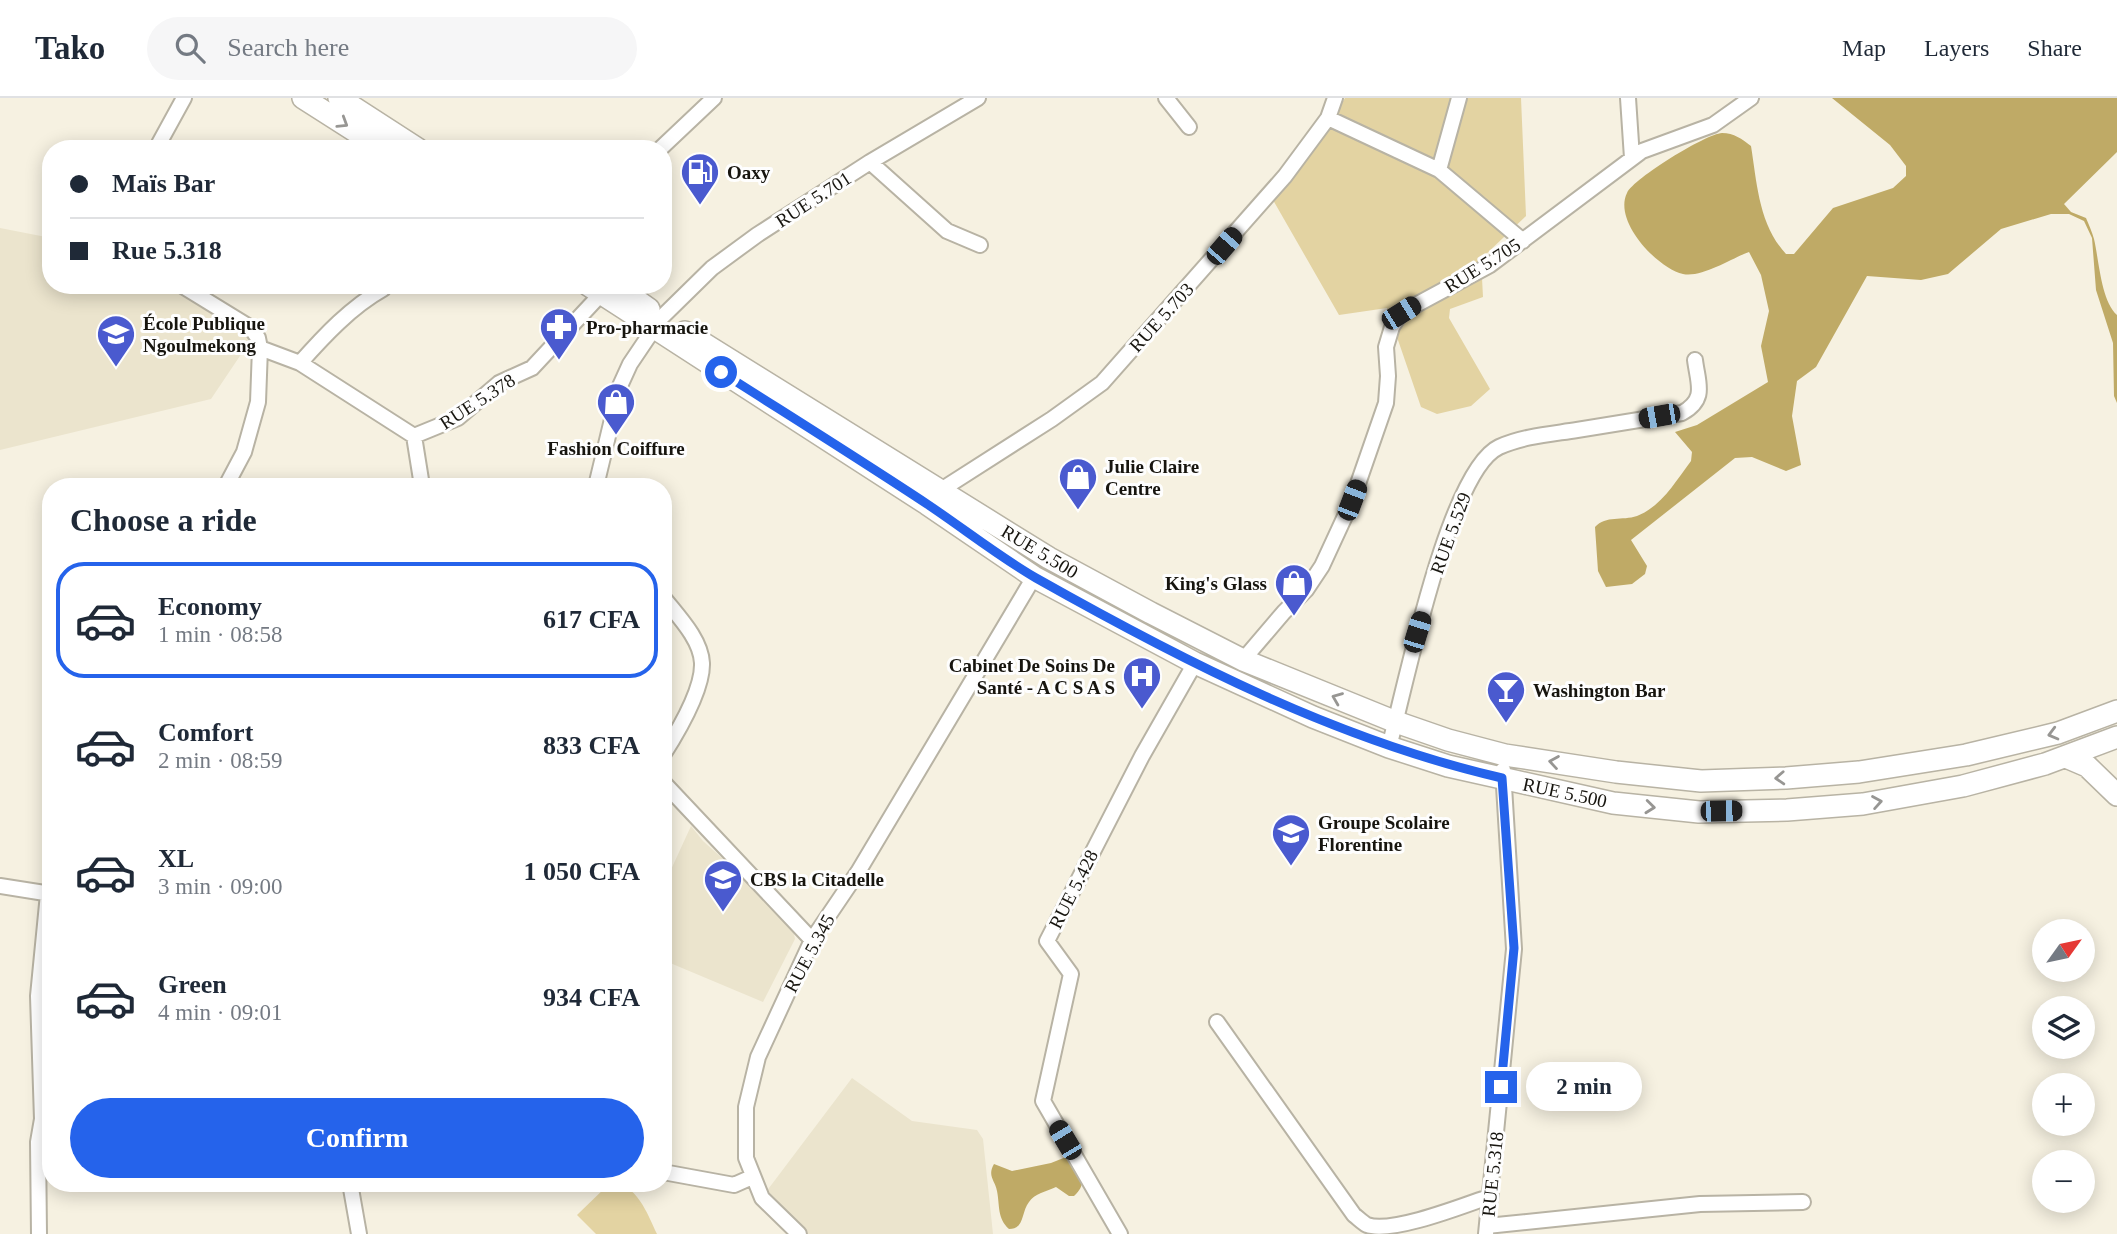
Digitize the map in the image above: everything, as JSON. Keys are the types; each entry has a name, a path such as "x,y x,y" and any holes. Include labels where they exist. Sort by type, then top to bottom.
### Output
{"main road":[{"path":"303,98 369,140"},
{"path":"339,98 404,140"},
{"name":"RUE 5.500","path":"611,294 941,490 1049,558 1243,660 1396,722 1448,740 1504,755 1616,772 1701,781 1786,778 1859,772 1966,755 2058,733 2117,711"},
{"name":"RUE 5.500","path":"657,323 1034,577 1195,663 1313,717 1389,747 1448,766 1626,804 1699,812 1787,810 1863,804 1963,786 2066,757 2117,737"},
{"path":"2066,757 2087,766 2117,795"}],"street":[{"path":"161,140 184,98"},
{"path":"670,140 714,98"},
{"name":"RUE 5.701","path":"598,478 620,386 630,364 657,323 712,268 757,235 870,162 978,98"},
{"path":"1166,98 1189,127"},
{"name":"RUE 5.703","path":"941,490 1052,419 1102,383 1285,176 1328,118 1335,98"},
{"path":"1439,170 1459,98"},
{"path":"1628,98 1632,158"},
{"name":"RUE 5.705","path":"1243,660 1322,566 1352,500 1386,403 1386,347 1392,327 1401,313 1490,265 1642,151 1713,125 1751,98"},
{"path":"1328,118 1439,170 1522,241"},
{"path":"870,162 947,231 980,245"},
{"path":"196,294 251,328 258,338 260,348 258,402 244,452 230,478"},
{"path":"300,363 323,338 374,294"},
{"name":"RUE 5.378","path":"414,436 458,418 499,383 532,368 596,294"},
{"path":"260,348 300,363 414,436 421,478"},
{"name":"RUE 5.529","path":"1389,747 1417,632 1440,557 1464,489 1485,458 1497,448 1523,440 1682,413 1695,406 1700,394 1695,360"},
{"name":"RUE 5.345","path":"799,1234 762,1198 746,1158 746,1107 758,1057 812,940 858,872 1034,577"},
{"path":"672,610 695,642 702,663 697,687 683,724 672,741"},
{"name":"RUE 5.428","path":"1120,1234 1043,1101 1071,974 1047,941 1142,756 1195,663"},
{"name":"RUE 5.318","path":"1486,1230 1514,948 1502,778 1504,755"},
{"path":"672,792 812,940"},
{"path":"0,886 42,893"},
{"path":"1217,1022 1354,1215 1368,1226 1407,1223 1491,1196"},
{"path":"672,1174 734,1185 752,1177"},
{"path":"39,1234 42,1179"},
{"path":"352,1192 359,1234"},
{"path":"1486,1230 1700,1204 1803,1202"}],"shaded area":[{"path":"1345,98 1521,98 1526,216 1481,259 1483,297 1450,309 1449,318 1490,389 1471,406 1437,414 1421,407 1387,308 1339,315 1273,200 1308,159"},
{"path":"1832,98 2117,98 2117,152 2064,204 2071,212 2086,218 2094,239 2107,300 2117,315 2117,403 2114,396 2113,343 2096,290 2092,238 2084,221 2069,214 2051,214 2001,229 1948,274 1921,280 1867,276 1816,367 1797,381 1792,416 1801,465 1786,471 1752,457 1735,458 1631,540 1647,566 1645,574 1632,584 1606,587 1598,571 1595,527 1604,521 1637,516 1654,506 1691,461 1692,452 1675,432 1697,425 1768,382 1761,346 1769,311 1761,275 1749,252 1699,273 1683,274 1673,270 1650,253 1632,229 1624,204 1627,193 1643,177 1687,148 1714,135 1734,135 1751,146 1761,203 1770,230 1786,254 1794,254 1833,208 1893,188 1906,176 1906,166 1890,145"},
{"name":"École Publique Ngoulmekong","path":"0,228 42,236 42,294 178,294 252,338 211,399 0,450"},
{"name":"CBS la Citadelle","path":"691,826 703,841 791,920 795,939 763,1002 672,964 672,867"},
{"path":"852,1078 912,1121 977,1130 983,1139 993,1234 796,1234 757,1204"},
{"path":"1071,1155 1082,1176 1079,1191 1074,1196 1069,1196 1056,1187 1037,1195 1026,1206 1018,1226 1009,1229 1002,1221 997,1191 991,1175 994,1164 1012,1171 1051,1163"},
{"path":"601,1192 632,1192 645,1209 657,1234 596,1234 577,1215"}],"place":[{"name":"Oaxy","path":"700,206"},
{"name":"Pro-pharmacie","path":"559,361"},
{"name":"École Publique Ngoulmekong","path":"116,368"},
{"name":"Fashion Coiffure","path":"616,436"},
{"name":"Julie Claire Centre","path":"1078,511"},
{"name":"King's Glass","path":"1294,617"},
{"name":"Cabinet De Soins De Santé - A C S A S","path":"1142,710"},
{"name":"Washington Bar","path":"1506,724"},
{"name":"Groupe Scolaire Florentine","path":"1291,867"},
{"name":"CBS la Citadelle","path":"723,913"}],"route":[{"path":"721,372 927,504 1034,577 1195,663 1313,717 1389,747 1448,766 1502,778 1514,948 1501,1087"}]}
